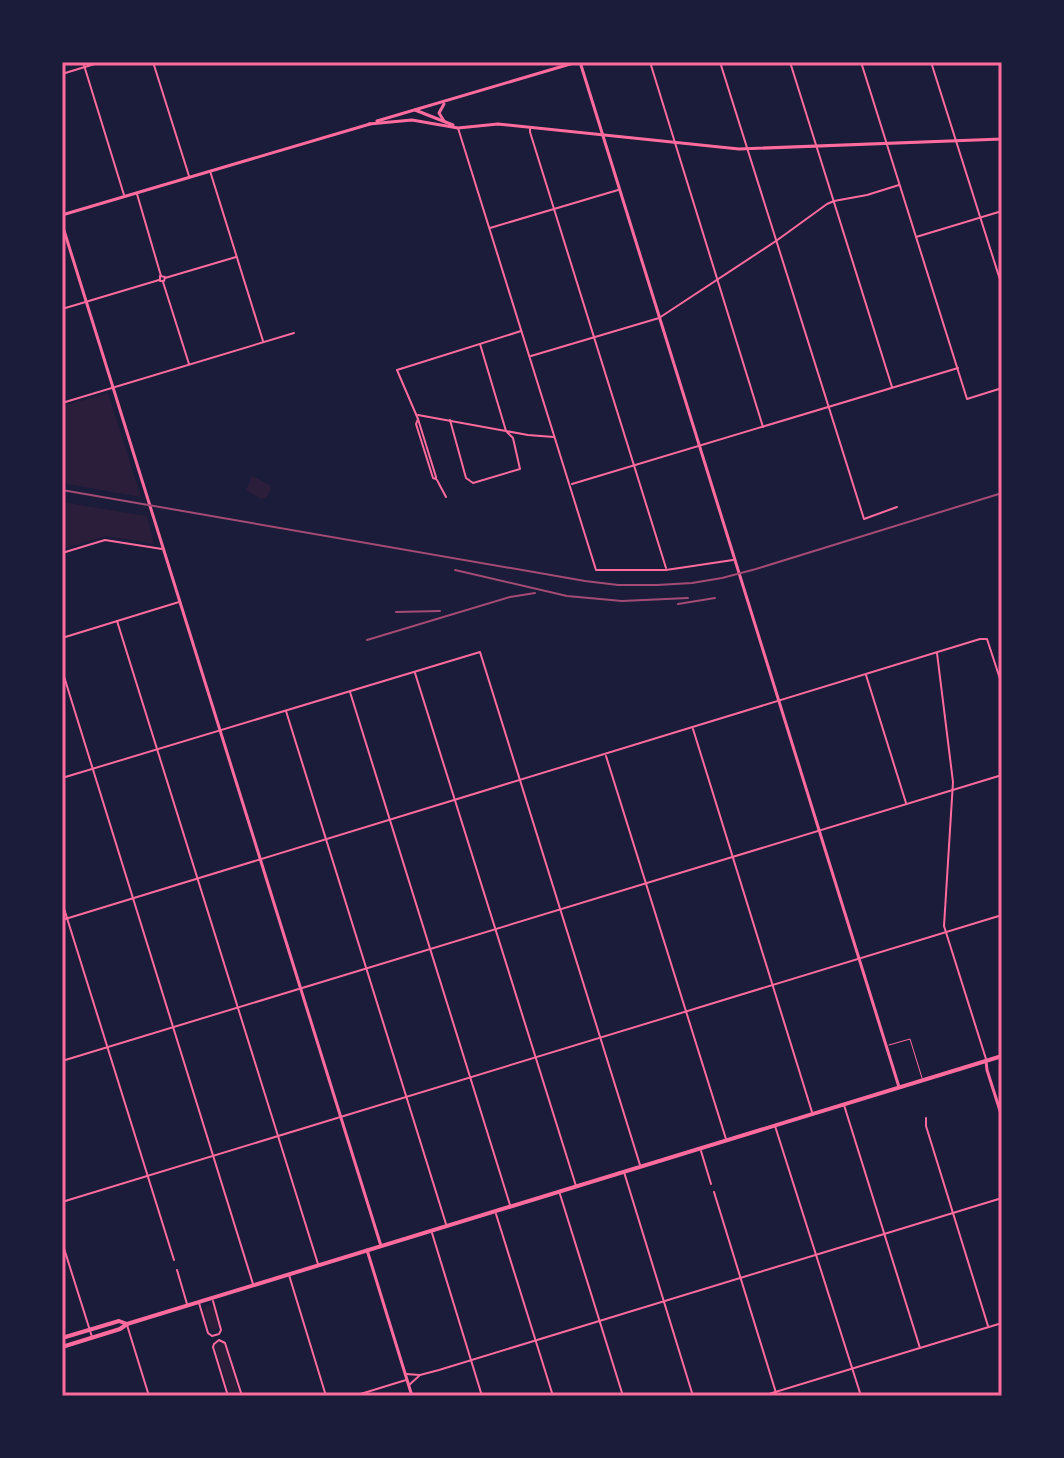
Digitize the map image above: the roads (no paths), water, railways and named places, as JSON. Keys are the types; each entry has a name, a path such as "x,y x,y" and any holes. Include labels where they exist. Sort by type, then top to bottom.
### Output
{"main road":[{"path":"62,1347 212,1297 1002,1056"},
{"path":"62,1338 119,1321 127,1324"}],"street":[{"path":"83,62 125,196"},
{"path":"62,74 101,62"},
{"path":"153,62 190,177"},
{"path":"62,215 578,62 899,1087"},
{"path":"650,62 763,427"},
{"path":"720,62 864,519 897,507"},
{"path":"790,62 892,388"},
{"path":"861,62 967,399 1002,388"},
{"path":"931,62 1002,286"},
{"path":"444,121 439,113 445,101"},
{"path":"415,110 458,128 596,570 666,570 734,559"},
{"path":"369,124 412,120 458,128 498,124 530,126 747,149 1002,139"},
{"path":"530,126 666,570"},
{"path":"210,171 263,342"},
{"path":"530,356 659,318 834,201 899,185"},
{"path":"490,228 619,189"},
{"path":"136,193 189,364"},
{"path":"916,237 1002,211"},
{"path":"62,224 381,1246"},
{"path":"62,309 237,256"},
{"path":"446,497 436,479 417,417 397,370 522,331"},
{"path":"62,403 294,333"},
{"path":"450,420 466,478 473,483 520,469 513,438 506,431 480,344"},
{"path":"570,485 958,368"},
{"path":"417,417 555,437"},
{"path":"62,553 105,540 163,549"},
{"path":"62,638 180,602"},
{"path":"117,621 318,1265"},
{"path":"62,920 980,639 987,639 1002,685"},
{"path":"62,778 480,652 640,1166"},
{"path":"937,652 953,790 944,926 1002,1117"},
{"path":"62,670 253,1285"},
{"path":"415,671 576,1186"},
{"path":"866,674 906,804"},
{"path":"350,691 511,1206"},
{"path":"286,711 446,1226"},
{"path":"692,728 813,1114"},
{"path":"606,755 727,1140"},
{"path":"62,1061 1002,775"},
{"path":"62,902 174,1260"},
{"path":"62,1202 1002,915"},
{"path":"844,1104 920,1348"},
{"path":"926,1118 989,1327"},
{"path":"775,1125 861,1396"},
{"path":"700,1148 711,1184"},
{"path":"623,1171 693,1396"},
{"path":"559,1191 623,1396"},
{"path":"714,1192 776,1394"},
{"path":"354,1396 1002,1198"},
{"path":"495,1211 553,1396"},
{"path":"431,1230 482,1396"},
{"path":"62,1242 92,1338"},
{"path":"367,1250 412,1396"},
{"path":"177,1270 188,1305"},
{"path":"288,1274 326,1396"},
{"path":"198,1302 208,1333 212,1336 219,1334 220,1326 212,1297"},
{"path":"762,1396 1002,1323"},
{"path":"127,1324 149,1396"},
{"path":"228,1396 213,1347 219,1340 225,1343 242,1396"},
{"path":"405,1374 420,1375"}],"lane":[{"path":"886,1046 910,1039 923,1080"}],"railway":[{"path":"62,490 618,585 692,583 722,578 1002,493"},
{"path":"455,570 567,596 622,601 688,598"},
{"path":"367,640 510,597 535,593"},
{"path":"678,604 715,598"},
{"path":"396,612 440,611"}]}
